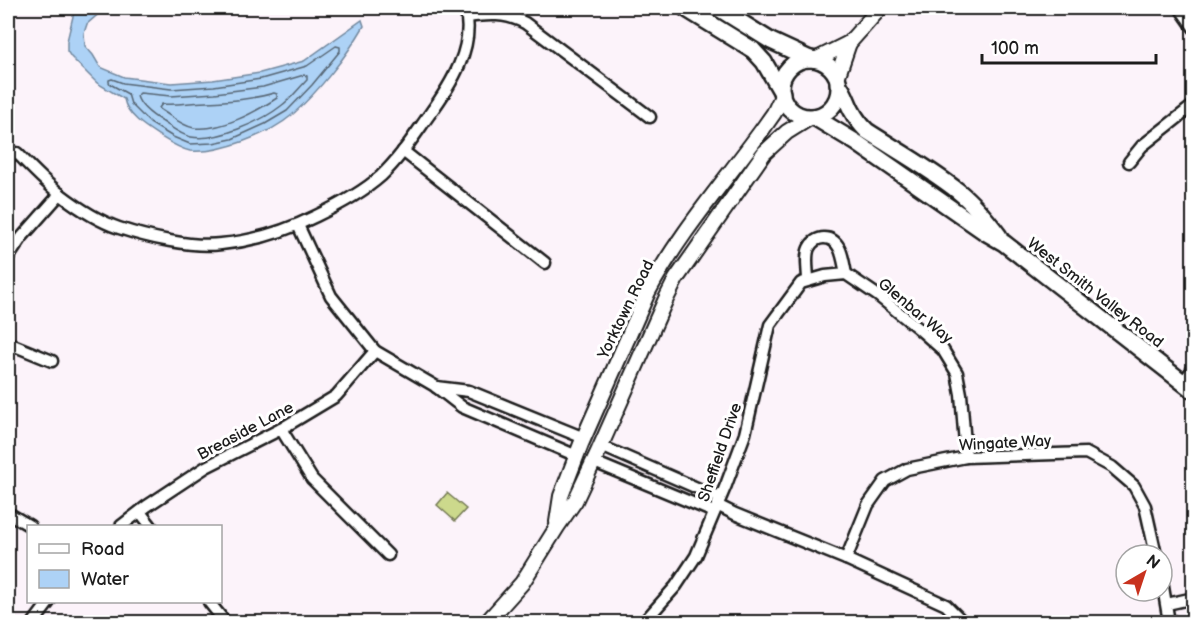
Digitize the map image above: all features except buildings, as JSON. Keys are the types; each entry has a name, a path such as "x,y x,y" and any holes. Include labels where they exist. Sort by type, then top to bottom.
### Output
{"main road":[{"path":"685,8 753,50 764,62 786,103 793,111 812,117 824,113 833,106 838,95 838,81 831,68 821,61 771,41 718,8"},
{"path":"782,95 783,77 789,68 798,62 812,59"},
{"name":"West Smith Valley Road","path":"838,81 859,123 867,131 960,192 990,224 1004,243"},
{"name":"West Smith Valley Road","path":"812,117 857,143 1004,243 1188,387"}],"street":[{"path":"812,59 849,43 880,8"},
{"path":"1180,8 1194,28"},
{"path":"17,153 60,194 89,213 117,227 178,243 219,245 266,236 298,225 347,202 381,176 403,151 444,95 464,57 468,25 466,12 501,15 525,23 650,117"},
{"path":"838,81 849,43"},
{"name":"Yorktown Road","path":"556,527 561,496 648,292 660,270 766,125 782,95"},
{"path":"1128,162 1142,146 1194,105"},
{"name":"Yorktown Road","path":"487,622 522,583 556,527 575,501 676,279 764,153 787,132 812,117"},
{"path":"403,151 545,263"},
{"path":"8,258 22,237 60,194"},
{"path":"298,225 331,296 375,351 435,386 462,407 577,456"},
{"path":"820,238 829,238 838,244 846,274 825,276 805,282 808,250 813,243 820,238"},
{"name":"Glenbar Way","path":"846,274 918,328 949,357 960,384 966,457"},
{"name":"Sheffield Drive","path":"644,622 691,564 745,434 770,326 805,282"},
{"path":"8,343 52,361"},
{"name":"Breaside Lane","path":"123,525 206,467 281,429 336,396 375,351"},
{"path":"1188,387 1194,368"},
{"path":"435,386 469,391 584,438"},
{"path":"281,429 312,479 388,555"},
{"path":"601,446 735,514 846,559 946,605 963,622"},
{"name":"Wingate Way","path":"846,559 868,505 885,481 907,469 966,457 1086,453 1112,467 1134,486 1145,506 1153,543"},
{"path":"594,462 717,505"},
{"path":"140,512 151,525"},
{"path":"8,513 28,525"},
{"path":"1169,622 1167,604 1194,598"},
{"path":"34,622 48,603"},
{"path":"210,603 225,622"}],"green space":[{"path":"447,493 466,509 455,521 437,505"}],"water":[{"path":"75,8 109,8 87,24 84,33 85,46 100,67 124,77 171,83 260,73 304,61 362,20 364,26 322,84 292,115 271,129 244,141 215,149 190,151 182,149 144,126 129,111 124,99 97,83 71,57 67,51 67,41"}]}
